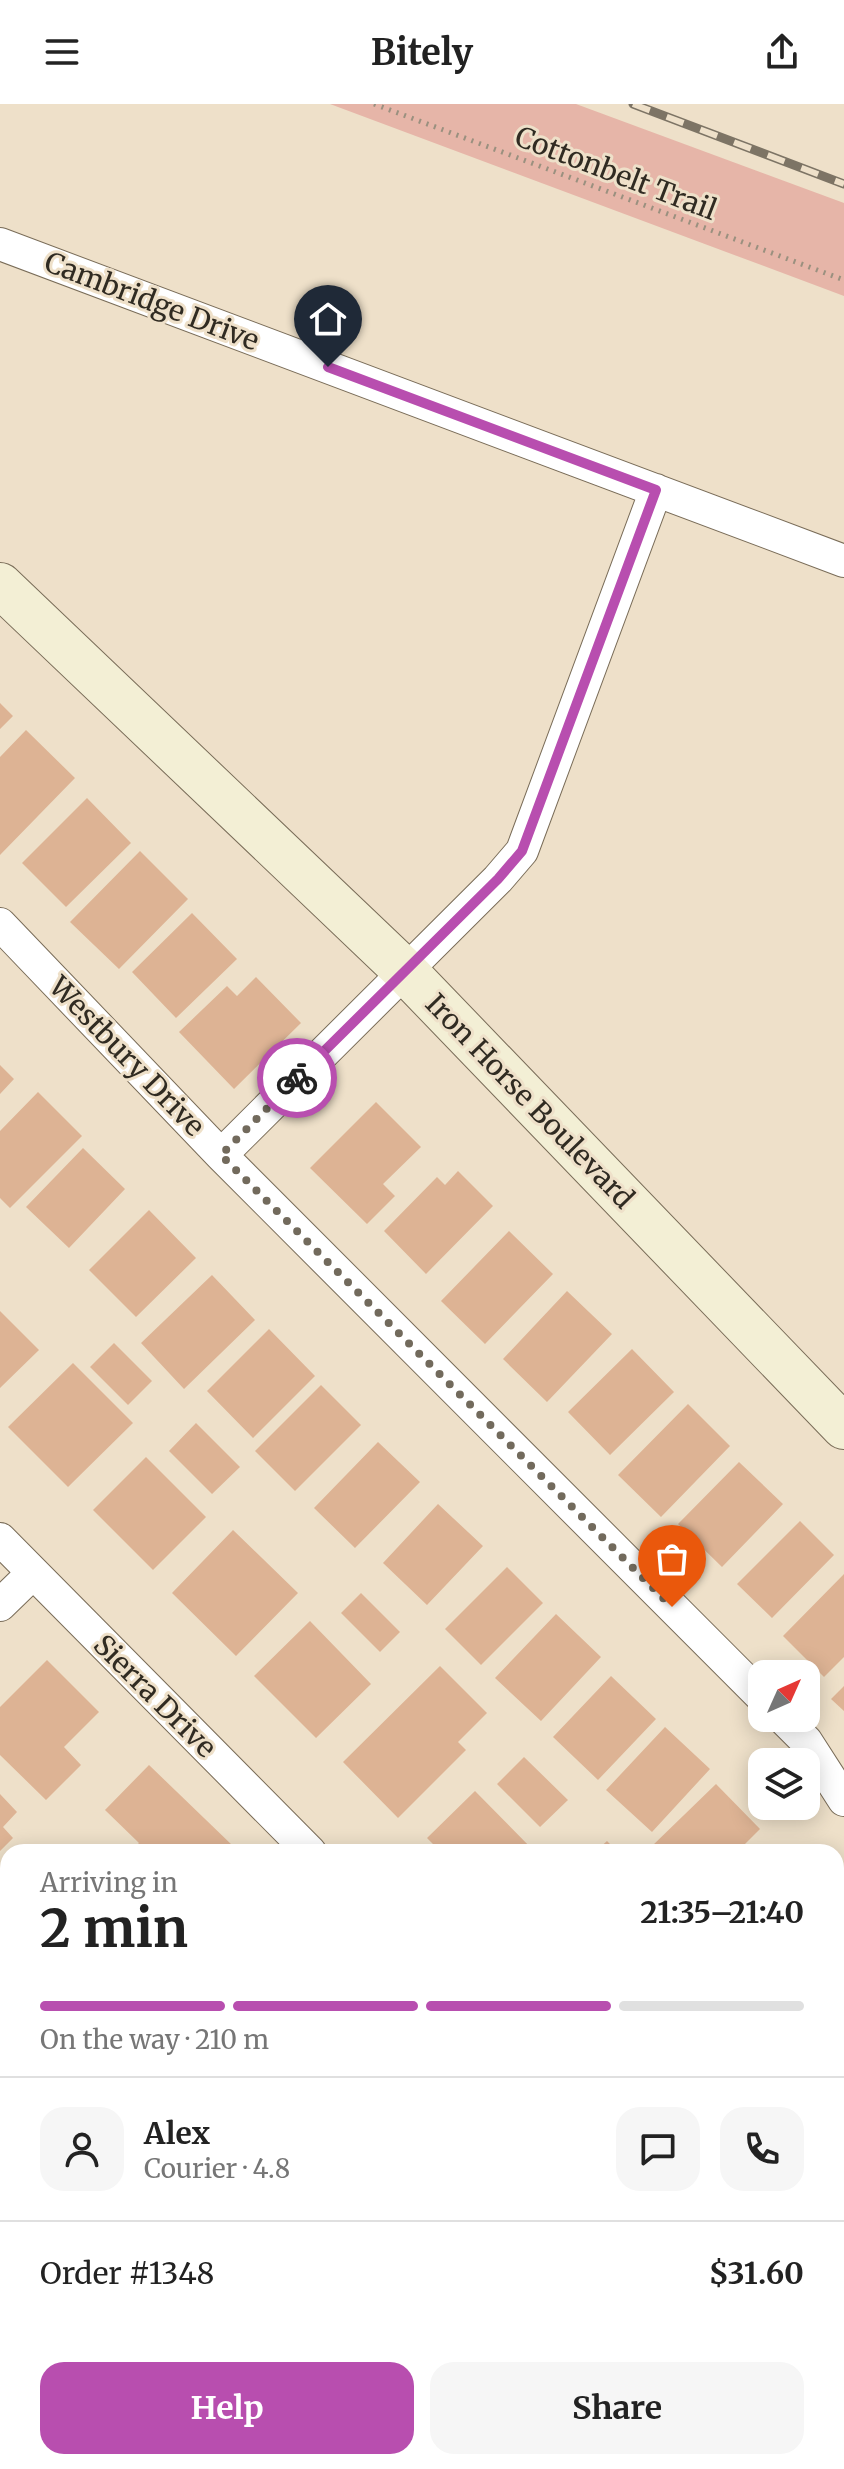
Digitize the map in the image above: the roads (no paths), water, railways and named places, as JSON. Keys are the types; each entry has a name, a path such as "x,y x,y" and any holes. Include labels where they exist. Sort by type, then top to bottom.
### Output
{"street":[{"name":"Cambridge Drive","path":"0,244 844,561"},
{"path":"221,1155 498,879 522,851 656,490"},
{"name":"Iron Horse Boulevard","path":"0,585 404,970 844,1427"},
{"name":"Westbury Drive","path":"0,924 221,1155 748,1683"},
{"name":"Sierra Drive","path":"0,1539 302,1844"},
{"path":"0,1605 33,1573"},
{"path":"797,1732 844,1800"}],"railway":[{"path":"633,104 844,184"}]}
